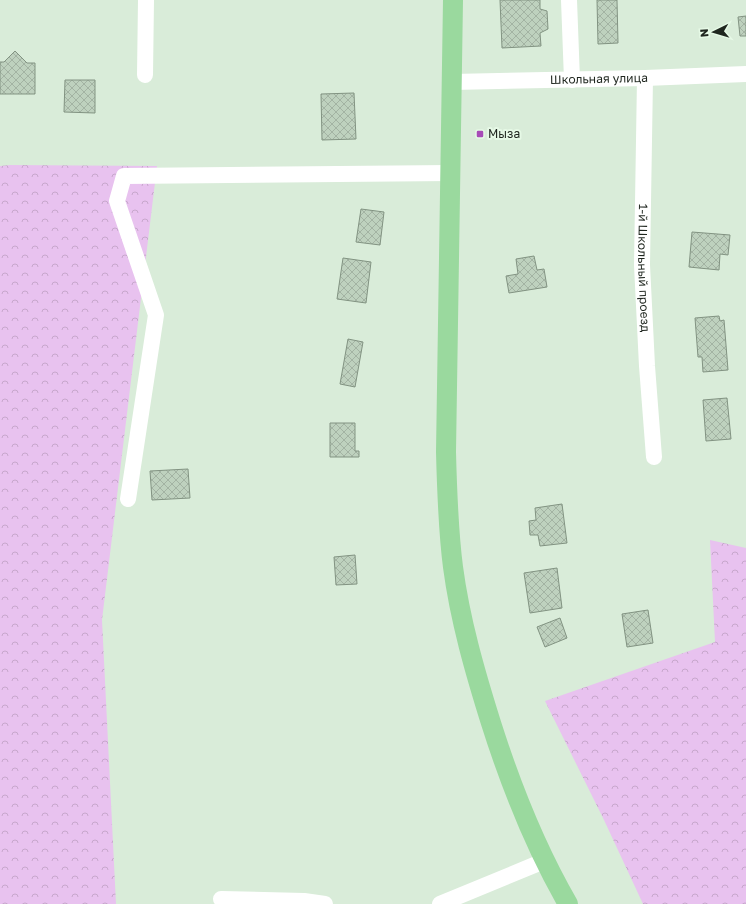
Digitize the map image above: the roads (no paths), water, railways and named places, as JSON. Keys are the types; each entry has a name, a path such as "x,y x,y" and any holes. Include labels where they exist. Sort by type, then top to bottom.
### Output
{"main road":[{"path":"453,0 446,452 448,508 453,568 470,652 478,682 516,798 544,861 568,904"}],"street":[{"path":"145,75 146,0"},
{"path":"569,0 572,80"},
{"name":"Школьная улица","path":"452,82 572,80 746,74"},
{"name":"1-й Школьный проезд","path":"645,78 642,264 647,366 654,457"},
{"path":"128,499 156,315 117,201 124,176 451,173"},
{"path":"440,904 458,900 544,861"},
{"path":"221,899 304,901 325,904"}],"place":[{"name":"Мыза","path":"480,134"}]}
